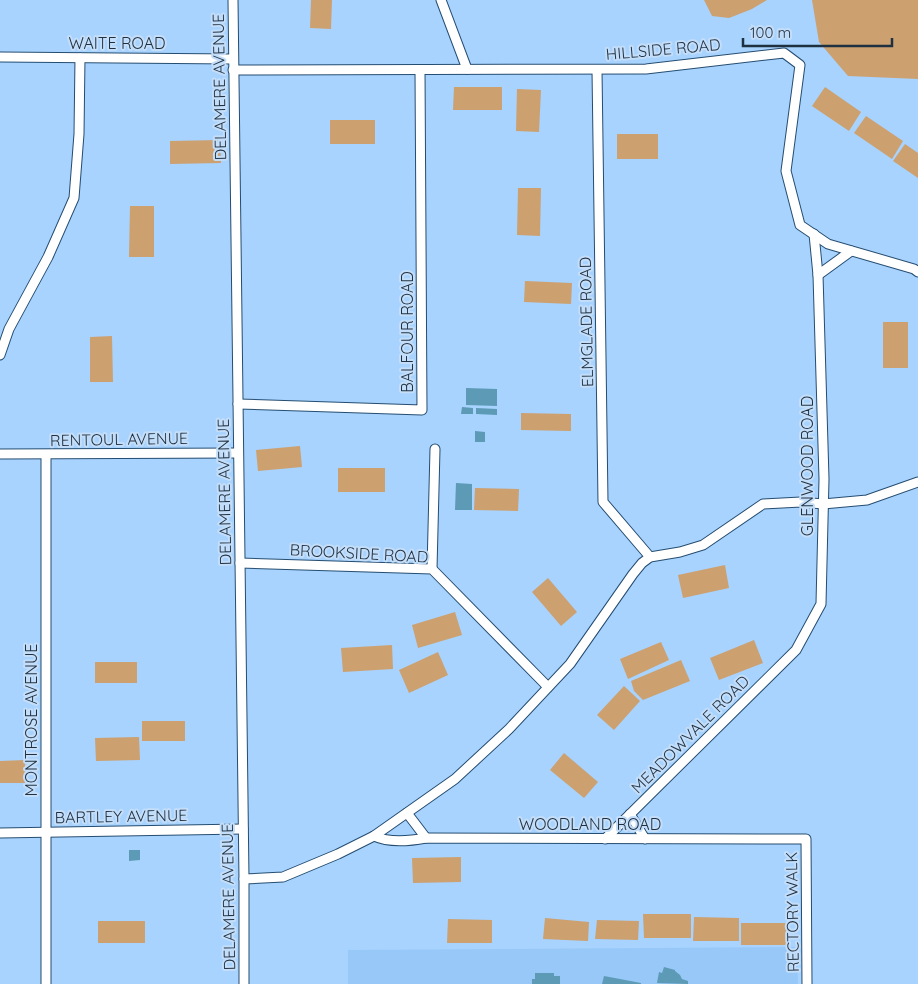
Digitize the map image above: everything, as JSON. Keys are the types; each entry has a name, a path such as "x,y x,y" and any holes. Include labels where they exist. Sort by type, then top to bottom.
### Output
{"street":[{"name":"DELAMERE AVENUE","path":"233,0 244,984"},
{"path":"442,0 466,69"},
{"name":"HILLSIDE ROAD","path":"233,70 646,69 784,53 800,65 786,172 800,225 828,244 914,269 918,272"},
{"name":"WAITE ROAD","path":"0,57 233,59"},
{"path":"0,355 9,328 48,257 74,198 79,134 80,58"},
{"name":"BALFOUR ROAD","path":"238,404 422,410 420,70"},
{"name":"ELMGLADE ROAD","path":"597,70 603,502 650,557"},
{"name":"GLENWOOD ROAD","path":"796,650 821,604 823,504 818,275 814,234"},
{"path":"818,275 851,250"},
{"path":"432,569 435,449"},
{"name":"RENTOUL AVENUE","path":"0,454 238,453"},
{"name":"MONTROSE AVENUE","path":"46,455 46,984"},
{"path":"244,879 283,877 313,866 374,836 438,793 473,764 509,729 570,664 633,574 650,557 680,552 703,545 763,504 801,502 823,504 867,500 918,482"},
{"name":"BROOKSIDE ROAD","path":"240,563 432,569 548,687"},
{"name":"MEADOWVALE ROAD","path":"605,839 796,650"},
{"path":"407,814 426,838"},
{"path":"630,814 645,839"},
{"name":"BARTLEY AVENUE","path":"0,833 243,829"},
{"name":"WOODLAND ROAD","path":"374,836 387,839 413,840 426,838 806,839"},
{"name":"RECTORY WALK","path":"806,839 807,984"}],"shaded area":[{"path":"311,0 332,0 331,29 310,28"},
{"path":"704,0 767,0 752,9 729,18 712,16"},
{"path":"812,0 918,0 918,79 848,76 819,42"},
{"path":"454,87 502,87 502,110 453,110"},
{"path":"825,87 861,112 849,131 812,106"},
{"path":"517,89 541,90 539,132 516,131"},
{"path":"866,116 903,141 892,159 854,133"},
{"path":"330,120 375,120 375,144 330,144"},
{"path":"617,134 658,134 658,159 617,159"},
{"path":"220,140 221,163 170,164 170,141"},
{"path":"905,144 918,153 918,178 893,161"},
{"path":"518,188 541,188 540,236 517,235"},
{"path":"130,206 154,206 154,257 129,257"},
{"path":"525,281 572,283 571,304 524,302"},
{"path":"883,322 908,322 908,368 883,368"},
{"path":"112,336 113,382 90,382 90,337"},
{"path":"521,413 571,414 571,431 521,430"},
{"path":"300,446 302,467 258,471 256,450"},
{"path":"338,468 385,468 385,492 338,492"},
{"path":"475,488 519,489 518,511 474,510"},
{"path":"725,565 729,588 683,598 678,575"},
{"path":"548,578 577,612 561,626 532,592"},
{"path":"455,612 462,635 418,648 412,625"},
{"path":"754,640 763,663 719,680 710,658"},
{"path":"661,642 669,660 628,679 620,659"},
{"path":"392,645 393,669 343,672 341,648"},
{"path":"438,652 448,675 409,693 399,670"},
{"path":"681,660 690,681 643,700 634,691 631,681"},
{"path":"95,662 137,662 137,683 95,683"},
{"path":"624,686 640,701 614,730 597,715"},
{"path":"142,721 185,721 185,741 142,741"},
{"path":"139,737 140,760 96,761 95,738"},
{"path":"564,753 598,782 584,798 550,770"},
{"path":"25,760 25,783 0,783 0,761"},
{"path":"461,857 461,882 413,883 412,858"},
{"path":"643,914 691,914 691,938 644,938"},
{"path":"694,917 739,918 739,941 693,941"},
{"path":"545,918 589,922 588,941 543,939"},
{"path":"448,919 492,920 492,943 447,943"},
{"path":"597,920 639,921 638,940 595,939"},
{"path":"98,921 145,921 145,943 98,943"},
{"path":"741,923 789,923 789,945 741,945"},
{"path":"797,947 798,984 348,984 348,950"}],"building":[{"path":"466,388 497,389 497,406 466,405"},
{"path":"462,407 473,408 473,414 461,414"},
{"path":"476,408 497,409 497,415 476,414"},
{"path":"475,431 485,432 485,442 475,442"},
{"path":"456,483 472,484 472,510 455,510"},
{"path":"129,850 140,850 140,860 129,861"},
{"path":"664,967 675,970 682,979 688,981 688,984 657,983 659,972 662,973"},
{"path":"535,973 554,973 554,976 560,976 560,984 532,984 532,979 535,979"},
{"path":"604,976 641,983 641,984 602,984"}]}
